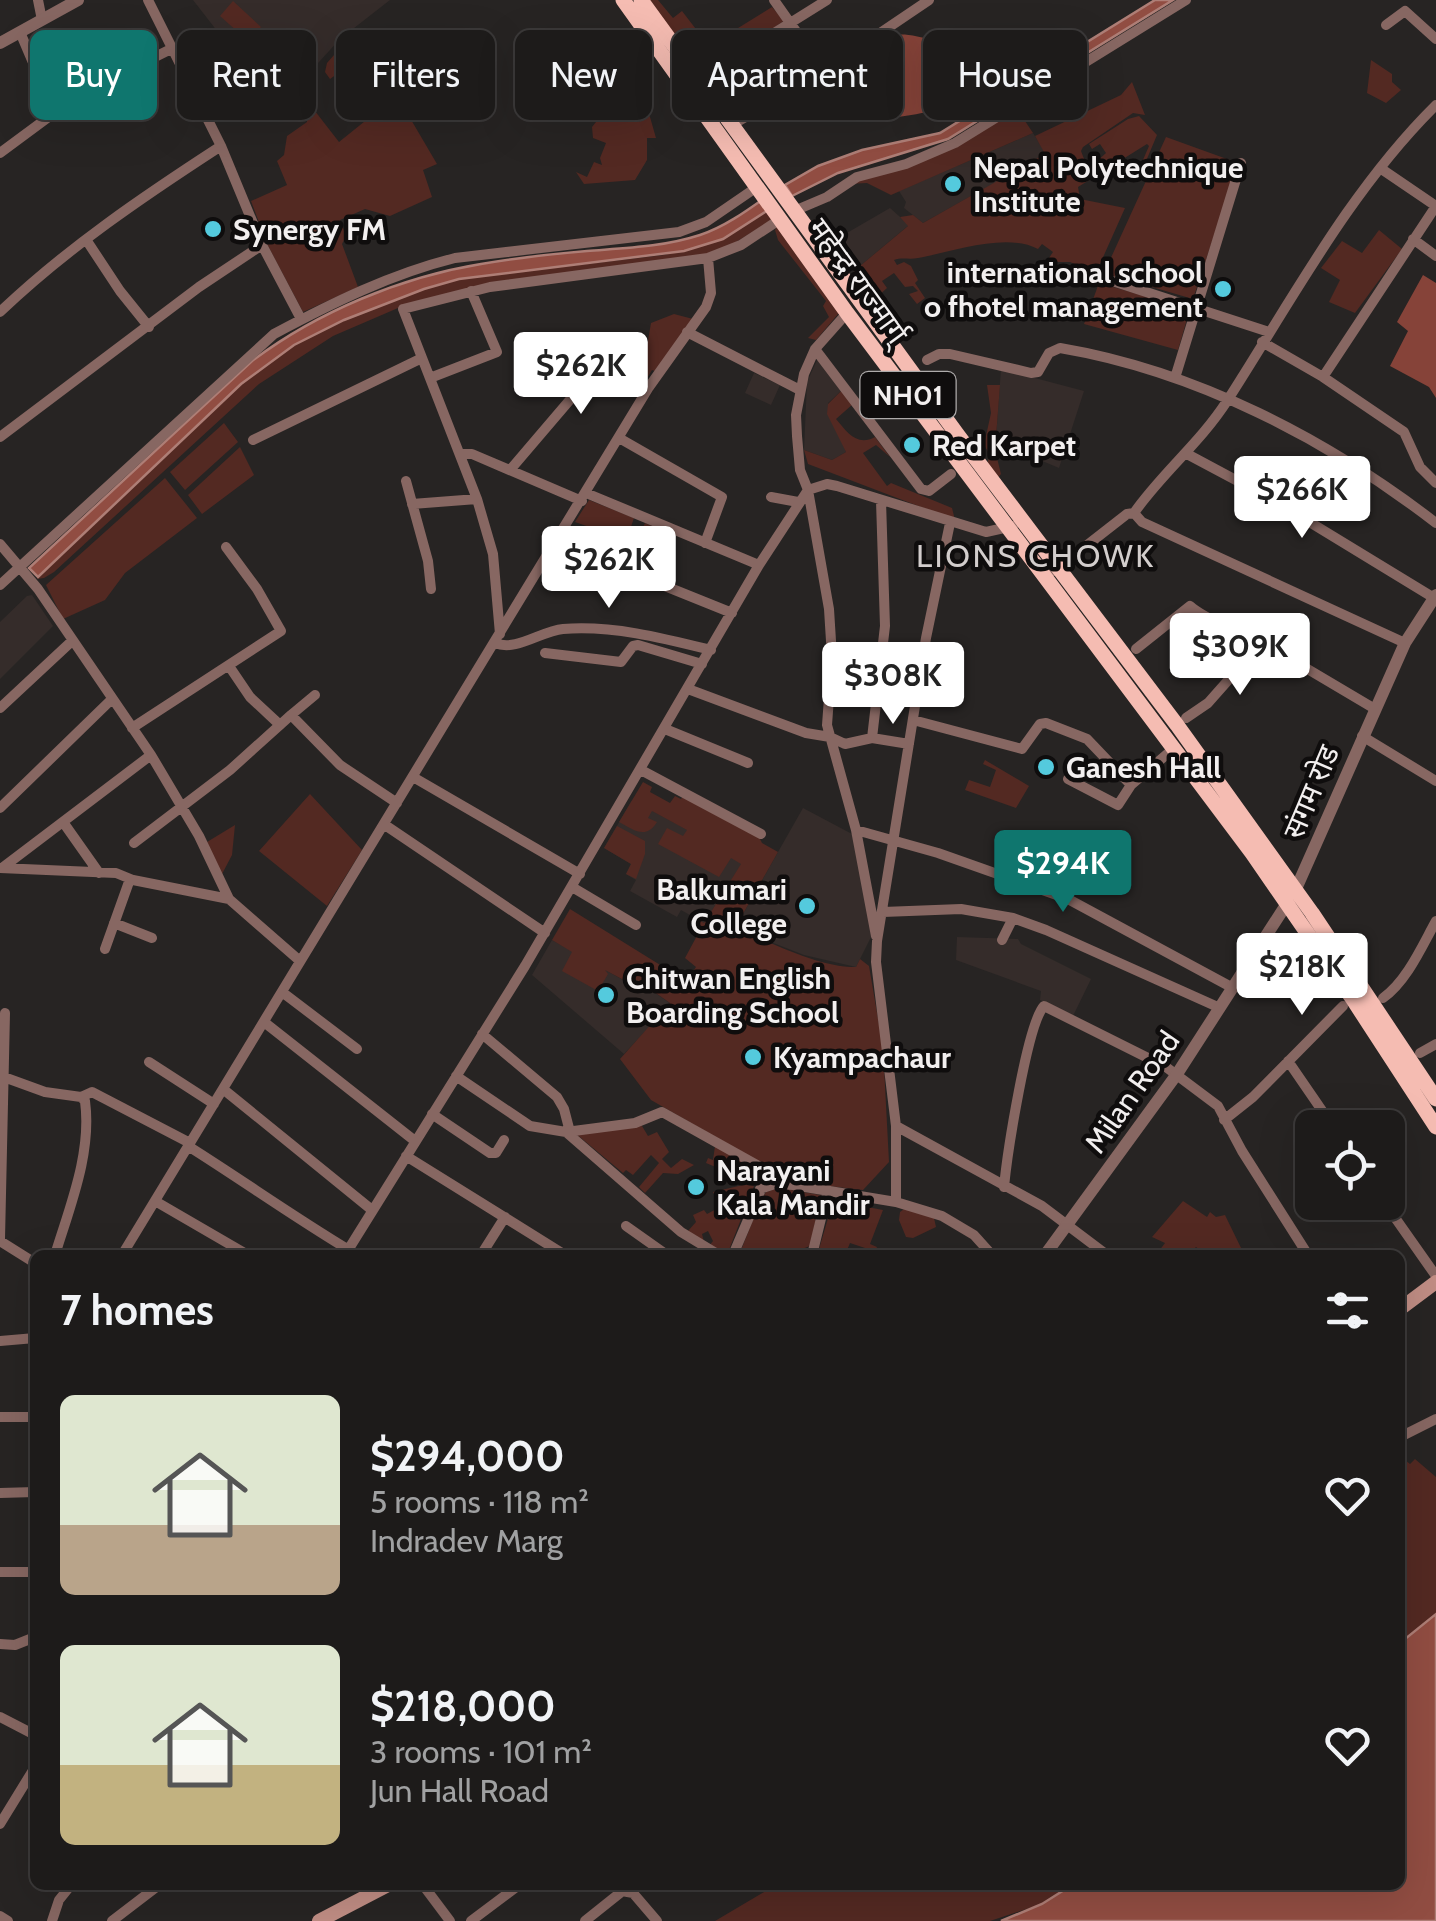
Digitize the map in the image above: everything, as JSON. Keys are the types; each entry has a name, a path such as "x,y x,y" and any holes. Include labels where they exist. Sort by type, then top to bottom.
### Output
{"highway":[{"name":"महेन्द्र राज्मार्ग्","path":"624,0 847,313 1177,725 1436,1128"},
{"name":"महेन्द्र राज्मार्ग्","path":"641,0 662,17 672,34"},
{"name":"महेन्द्र राज्मार्ग्","path":"728,120 1015,524"},
{"name":"महेन्द्र राज्मार्ग्","path":"1052,573 1173,749 1291,897 1436,1099"}],"main road":[{"path":"1405,1305 1436,1279"},
{"path":"318,1921 378,1890"}],"street":[{"path":"38,0 42,20"},
{"path":"0,43 78,0"},
{"path":"148,0 301,320"},
{"path":"774,0 796,30"},
{"path":"780,30 826,0"},
{"path":"885,30 929,0"},
{"path":"792,208 827,197 858,178 955,144 1186,0"},
{"path":"1386,25 1405,11 1436,40"},
{"path":"20,32 30,56"},
{"path":"157,55 171,48"},
{"path":"1052,573 1127,514 1134,513 1152,487 1187,454 1228,400 1265,337 1380,168 1435,108"},
{"path":"0,154 44,120"},
{"path":"732,125 741,120"},
{"path":"0,312 48,268 153,190 221,146"},
{"path":"1176,378 1241,163"},
{"path":"1323,377 1436,206 1380,168"},
{"path":"0,585 274,334 364,289 425,266 456,258 679,232 706,222 758,190"},
{"path":"498,639 493,554 462,454 403,308 471,291 708,258 741,245 777,217"},
{"path":"1412,239 1436,256"},
{"path":"87,241 150,327"},
{"path":"0,438 198,288 262,245"},
{"path":"125,1250 655,377 710,300 708,258"},
{"path":"1097,276 1195,306 1265,337 1404,432 1420,467 1436,483"},
{"path":"430,378 497,352 471,291"},
{"path":"847,313 816,349 800,390 797,436 832,640 830,737 856,830 877,942"},
{"path":"687,332 800,390"},
{"path":"510,470 621,340"},
{"path":"927,360 950,354 1031,373 1038,372 1049,354 1060,348 1176,378 1293,430 1436,523"},
{"path":"816,349 921,490 930,491 951,474"},
{"path":"252,440 422,358"},
{"path":"619,438 722,497 705,542"},
{"path":"462,454 472,454 759,566"},
{"path":"1187,454 1435,596"},
{"path":"406,481 428,561 431,589"},
{"path":"348,1250 545,933 759,566 808,490 826,484 986,532 1015,524"},
{"path":"772,497 798,502"},
{"path":"412,504 477,499"},
{"path":"872,738 885,626 881,500"},
{"path":"1134,513 1142,522 1405,644"},
{"path":"896,1202 896,1126 876,962 877,942 926,638 950,523"},
{"path":"0,544 38,589 151,755 229,899 300,961"},
{"path":"132,728 281,631 258,589 226,546"},
{"path":"550,552 646,578 732,613"},
{"name":"संगम रोड","path":"1291,897 1405,644 1435,596"},
{"path":"1136,650 1190,606 1198,614 1262,642 1374,709"},
{"path":"498,639 508,646 556,630 581,629 651,636 711,650"},
{"path":"0,708 72,642"},
{"path":"1186,718 1208,703 1260,644"},
{"path":"545,653 621,662 638,645 702,664"},
{"path":"229,666 250,697 280,725"},
{"path":"688,689 844,744 872,738 910,744"},
{"path":"134,843 230,770 316,695"},
{"path":"0,808 112,699"},
{"path":"291,715 340,764 398,803"},
{"path":"913,720 1022,749 1040,724 1046,722 1087,739 1131,785"},
{"path":"665,729 748,763"},
{"path":"1362,736 1436,782"},
{"path":"1068,779 1116,805 1131,785 1173,749"},
{"path":"0,868 151,755"},
{"path":"641,770 760,834"},
{"path":"413,777 580,874"},
{"path":"63,822 99,873"},
{"path":"384,826 545,933"},
{"path":"856,830 1068,900 1232,988"},
{"path":"0,868 116,873 229,899"},
{"path":"104,949 130,879"},
{"path":"572,887 636,925"},
{"name":"Milan Road","path":"1049,1250 1177,1074 1291,897"},
{"path":"883,912 961,909 1013,918 1220,1008"},
{"path":"1002,940 1013,918"},
{"path":"114,924 152,938"},
{"path":"1383,998 1435,925"},
{"path":"282,992 357,1049"},
{"path":"1004,1187 1027,1060 1040,1008 1044,1006 1177,1074 1218,1106 1305,1250"},
{"path":"1224,1120 1343,1006"},
{"path":"5,1013 0,1240 30,1261"},
{"path":"264,1022 416,1141"},
{"path":"482,1034 557,1097 564,1109 568,1132 682,1232 712,1250"},
{"path":"1420,1054 1436,1044"},
{"path":"149,1062 214,1104"},
{"path":"1288,1062 1321,1110"},
{"path":"1,1076 45,1092 81,1097 92,1092 189,1144 344,1250"},
{"path":"456,1076 530,1126 568,1132 634,1123 662,1112 793,1186"},
{"path":"223,1089 372,1210"},
{"path":"57,1250 81,1169 87,1114 81,1097"},
{"path":"432,1114 490,1153 496,1153 504,1140"},
{"path":"896,1126 1069,1224 1101,1250"},
{"path":"406,1156 557,1250"},
{"path":"735,1250 770,1170"},
{"path":"760,1189 774,1184 896,1202 960,1224 987,1250"},
{"path":"812,1250 828,1190"},
{"path":"155,1201 239,1250"},
{"path":"484,1250 505,1217"},
{"path":"1396,1220 1436,1279"},
{"path":"626,1226 661,1250"},
{"path":"0,1341 30,1338"},
{"path":"0,1417 30,1417"},
{"path":"1405,1435 1436,1419"},
{"path":"0,1493 30,1492"},
{"path":"0,1572 30,1572"},
{"path":"0,1644 15,1646 30,1639"},
{"path":"0,1717 30,1732"},
{"path":"0,1824 30,1775"},
{"path":"52,1921 66,1890"},
{"path":"112,1921 152,1890"},
{"path":"427,1890 450,1921"},
{"path":"471,1921 511,1890"},
{"path":"585,1921 620,1890"},
{"path":"628,1890 657,1921"},
{"path":"0,1916 8,1921"}],"shaded area":[{"path":"193,0 390,0 352,30 336,30 336,43 316,65 316,30 216,30"},
{"path":"646,0 658,0 673,18 682,11 697,30 672,30 672,35"},
{"path":"1155,0 1173,0 1087,53 1087,42"},
{"path":"233,1 261,27 236,30 220,16"},
{"path":"772,7 784,21 770,30 735,30"},
{"path":"903,35 923,38 923,112 903,116"},
{"path":"336,53 336,75 330,79 325,72"},
{"path":"1371,60 1392,74 1392,82 1401,90 1386,103 1367,93"},
{"path":"1132,82 1145,115 1133,113 1083,147 1086,164 1095,163 1106,153 1100,144 1092,149 1089,144 1128,119 1139,116 1157,135 1141,173 1136,176 1147,144 1078,187 1080,199 1125,208 1096,273 1049,258 1053,252 1042,244 1038,249 1025,244 995,243 894,260 897,265 904,262 911,266 918,280 915,283 925,298 917,304 909,294 918,291 913,286 905,287 894,273 882,281 887,288 876,298 854,271 908,226 900,217 913,215 923,223 1045,154 1035,136 1069,120 1087,120 1087,111 1121,95"},
{"path":"316,112 339,142 366,120 411,120 437,164 423,170 432,197 390,216 365,209 340,220 346,236 342,244 358,287 303,312 268,246 251,201 287,185 277,161 284,155 287,136 307,120 316,120"},
{"path":"651,120 656,138 647,138 647,160 635,180 584,184 576,172 587,177 594,162 602,165 600,158 606,143 593,138 592,127 596,122"},
{"path":"961,120 979,120 948,139 838,173 792,196 785,185 818,166 862,150 940,133"},
{"path":"994,120 1024,120 1033,133 891,195 867,183 848,184 883,174"},
{"name":"Nepal Polytechnique Institute","path":"1033,133 1046,154 923,223 904,208 906,202 899,191"},
{"path":"1166,137 1238,163 1193,299 1104,273"},
{"path":"766,197 773,207 723,239 684,251 459,279 344,320 294,345 241,384 38,577 29,568 252,361 332,312 391,287 451,270 686,239 709,232"},
{"path":"775,206 774,219 713,253 405,305 333,336 259,384 54,572 37,579 241,384 294,345 355,315 459,279 664,255 706,245"},
{"path":"890,208 909,225 854,271 833,241"},
{"path":"778,224 839,313 816,340 808,338 829,317 823,306 826,301 778,240"},
{"path":"1379,230 1402,249 1355,313 1329,302 1340,280 1321,268 1342,241 1362,253"},
{"path":"1423,275 1436,283 1436,398 1429,387 1390,366 1408,331 1397,322"},
{"path":"1099,283 1190,309 1178,350 1084,324"},
{"path":"674,314 693,319 640,390 626,386 628,378 599,370 618,348 647,346 651,323"},
{"path":"818,358 842,390 828,403 846,452 832,460 804,450 807,382"},
{"path":"1001,369 1084,391 1059,468 1011,448 1005,451 996,438"},
{"path":"754,373 780,385 771,405 745,393"},
{"path":"987,385 1000,385 995,450 1001,474 997,479 987,464 990,455 984,445 991,413"},
{"path":"842,390 853,404 836,419 858,439 875,437 890,457 876,445 863,453 887,486 891,483 952,508 955,520 808,464 804,450 832,460 846,452 827,414 828,404"},
{"path":"224,423 238,442 185,490 170,472"},
{"path":"240,447 254,475 202,514 188,495"},
{"path":"165,478 197,518 125,573 105,600 63,619 46,585"},
{"path":"589,500 634,518 624,547 633,550 645,523 664,531 646,576 602,562 614,546 609,543 612,535 575,522"},
{"path":"32,595 53,626 0,679 0,622"},
{"path":"985,760 1029,786 1016,808 965,790 969,780 990,787 996,770 983,764"},
{"name":"Kyampachaur","path":"643,782 652,787 650,792 670,803 675,796 681,799 684,795 758,835 762,843 778,852 735,928 825,963 856,967 860,959 869,966 883,1048 889,1162 863,1190 794,1182 651,1100 620,1059 670,1003 637,980 633,985 605,970 608,974 598,991 562,971 572,952 552,940 570,909 686,981 696,967 685,958 699,932 687,924 692,916 704,923 741,864 731,858 719,877 658,844 667,828 683,836 687,830 652,811 648,818 657,822 649,831 640,832 619,822"},
{"path":"310,794 362,850 327,906 259,851"},
{"path":"632,800 744,860 704,923 681,910 677,917 630,891 636,880 626,874 631,864 604,848"},
{"name":"Balkumari College","path":"803,808 852,834 854,839 865,884 871,937 856,967 804,955 735,928"},
{"path":"235,825 232,855 221,876 207,842"},
{"path":"617,826 645,841 636,879 626,874 631,864 604,848"},
{"path":"957,937 1018,939 1091,979 1073,1016 1040,1000 1041,991 956,960"},
{"name":"Chitwan English Boarding School","path":"552,940 632,985 637,980 671,1004 624,1054 532,975"},
{"path":"642,1126 648,1136 657,1132 669,1152 662,1159 671,1168 682,1159 694,1165 678,1174 663,1173 645,1193 639,1187 659,1163 651,1155 633,1175 626,1170 623,1173 575,1133"},
{"path":"715,1146 754,1167 756,1176 735,1175 706,1163 708,1158 713,1160"},
{"path":"754,1186 729,1250 709,1246 713,1241 708,1231 702,1234 704,1242 688,1231 696,1222 693,1215 704,1210 707,1214 720,1207 713,1192"},
{"path":"779,1188 821,1195 810,1246 801,1250 741,1250 766,1192"},
{"path":"836,1201 883,1210 870,1244 876,1250 850,1243 847,1250 820,1250 829,1215 856,1220 857,1209 834,1205 833,1213 829,1212 830,1204"},
{"path":"1183,1201 1207,1217 1210,1212 1216,1217 1225,1215 1242,1250 1160,1250 1165,1243 1152,1237"},
{"path":"904,1209 934,1218 936,1227 913,1238 906,1237 899,1220"},
{"path":"1415,1459 1436,1477 1436,1614 1405,1639 1405,1514 1405,1460 1410,1464"},
{"path":"1436,1614 1436,1921 1001,1921 1064,1890 1405,1890 1405,1639"},
{"path":"768,1890 1064,1890 1042,1904 990,1921 715,1921"}],"place":[{"name":"Nepal Polytechnique Institute","path":"953,184"},
{"name":"Synergy FM","path":"213,229"},
{"name":"international school o fhotel management","path":"1223,289"},
{"name":"Red Karpet","path":"912,445"},
{"name":"Ganesh Hall","path":"1046,767"},
{"name":"Balkumari College","path":"807,906"},
{"name":"Chitwan English Boarding School","path":"606,995"},
{"name":"Kyampachaur","path":"753,1057"},
{"name":"Narayani Kala Mandir","path":"696,1187"}],"district":[{"name":"LIONS CHOWK","path":"1036,555"}]}
